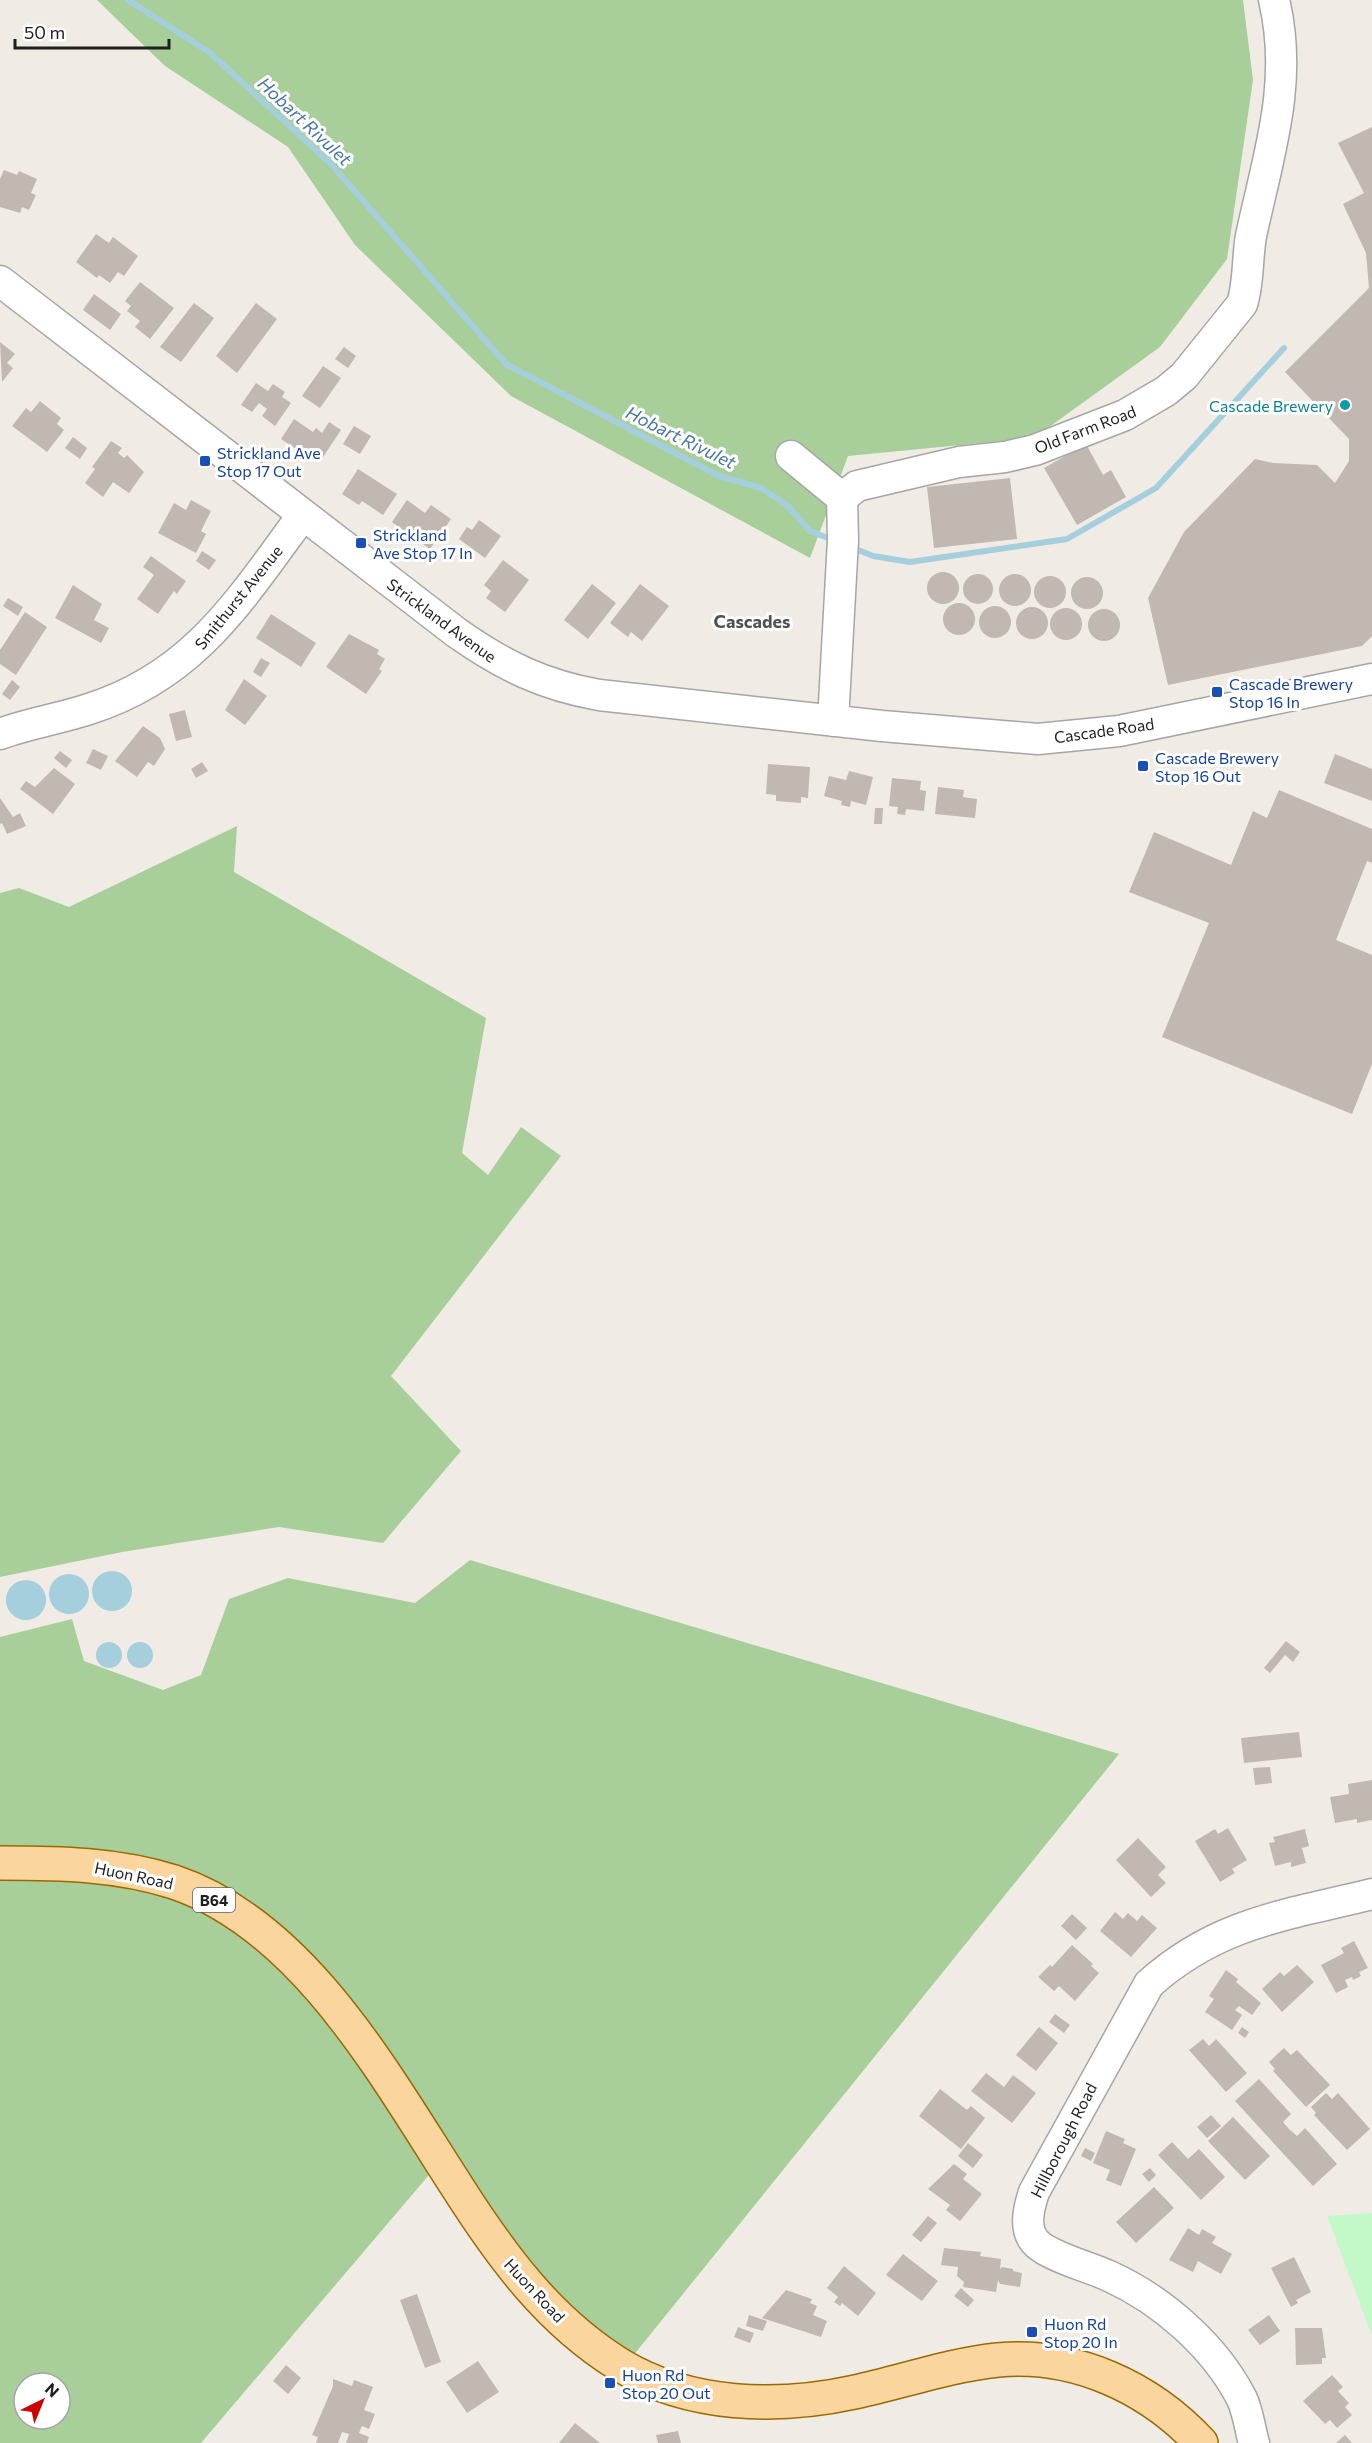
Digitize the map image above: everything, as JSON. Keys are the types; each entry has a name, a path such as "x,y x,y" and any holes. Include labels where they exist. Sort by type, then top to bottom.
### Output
{"main road":[{"name":"Huon Road","path":"0,1863 89,1866 123,1870 173,1882 226,1906 270,1939 312,1982 352,2029 492,2241 527,2286 592,2347 624,2367 689,2393 747,2402 816,2399 999,2360 1053,2362 1100,2374 1128,2385 1168,2410 1201,2443"}],"street":[{"name":"Old Farm Road","path":"842,498 857,486 958,462 1035,450 1115,419 1166,391 1197,362 1242,304 1246,292 1248,253 1276,132 1282,58 1280,22 1274,0"},
{"name":"Strickland Avenue","path":"0,281 302,516 492,658 526,675 567,689 599,696 833,721"},
{"path":"792,456 842,498 843,552 833,721"},
{"name":"Smithurst Avenue","path":"0,734 89,709 154,681 177,666 198,648 223,620 302,516"},
{"name":"Cascade Road","path":"833,721 1009,738 1066,737 1119,731 1372,679"},
{"name":"Hillborough Road","path":"1254,2443 1243,2401 1211,2352 1149,2298 1111,2277 1040,2247 1030,2232 1028,2213 1034,2192 1044,2173 1149,1984 1174,1962 1211,1939 1244,1926 1372,1894"}],"green space":[{"path":"97,0 1243,0 1253,80 1227,259 1160,347 1034,438 848,456 810,558 511,396 355,245 288,147 165,66"},
{"path":"237,826 234,872 486,1018 462,1153 488,1175 521,1127 561,1156 391,1376 461,1451 383,1543 279,1527 122,1552 0,1577 0,893 19,888 69,907"},
{"path":"470,1560 1119,1754 624,2367 592,2347 440,2162 201,2443 0,2443 0,1637 72,1619 84,1661 163,1690 201,1675 229,1599 288,1578 415,1603"},
{"path":"1372,2213 1372,2336 1327,2216"}],"water":[{"path":"112,1571 126,1577 132,1591 126,1605 112,1611 98,1605 92,1591 98,1577"},
{"path":"69,1574 83,1580 89,1594 83,1608 69,1614 55,1608 49,1594 55,1580"},
{"path":"26,1580 40,1586 46,1600 40,1614 26,1620 12,1614 6,1600 12,1586"},
{"path":"109,1642 118,1646 122,1655 118,1664 109,1668 100,1664 96,1655 100,1646"},
{"path":"140,1642 149,1646 153,1655 149,1664 140,1668 131,1664 127,1655 131,1646"}],"building":[{"name":"Cascade Brewery","path":"1372,127 1372,636 1362,646 1168,685 1148,598 1184,532 1255,459 1273,463 1317,465 1335,483 1349,461 1349,439 1285,372 1369,288 1366,253 1343,204 1364,193 1338,143"},
{"path":"4,170 17,175 19,171 37,179 31,193 36,195 29,210 22,207 20,213 0,207 0,179"},
{"path":"96,234 109,243 113,237 138,256 124,276 118,272 110,283 99,275 97,278 76,262"},
{"path":"140,282 174,308 150,339 135,327 140,321 127,311 131,306 125,301"},
{"path":"94,294 121,314 110,330 83,310"},
{"path":"194,303 214,318 181,362 160,347"},
{"path":"256,303 277,319 237,373 216,356"},
{"path":"0,342 15,354 7,363 13,368 2,382"},
{"path":"344,347 356,356 348,368 335,359"},
{"path":"323,366 341,378 320,408 302,396"},
{"path":"256,383 268,391 273,384 285,392 282,397 291,403 275,426 262,416 267,409 259,403 252,412 241,405"},
{"path":"40,401 61,418 57,424 64,430 47,452 12,426 26,408 31,412"},
{"path":"294,419 313,432 316,428 322,433 329,422 341,430 321,460 310,453 308,457 281,439"},
{"path":"354,426 371,436 360,454 343,444"},
{"path":"73,437 87,448 80,459 65,448"},
{"path":"111,441 122,448 118,453 124,458 127,455 144,472 129,493 113,482 103,497 85,483 95,469 92,467"},
{"path":"1086,444 1103,475 1111,470 1126,497 1077,525 1044,468"},
{"path":"358,469 397,494 383,515 362,501 359,505 342,494"},
{"path":"1010,478 1017,539 934,548 927,487"},
{"path":"191,500 211,511 201,531 206,534 196,553 158,533 174,503 186,510"},
{"path":"407,500 425,513 431,505 451,519 430,549 392,522"},
{"path":"479,520 501,536 485,558 459,539 467,527 472,530"},
{"path":"202,551 216,560 209,570 196,561"},
{"path":"151,556 186,581 177,594 174,591 158,614 137,599 154,575 143,567"},
{"path":"503,560 529,580 505,612 486,598 491,591 484,585"},
{"path":"943,572 954,577 959,588 954,599 943,604 932,599 927,588 932,577"},
{"path":"978,574 989,578 993,589 989,600 978,604 967,600 963,589 967,578"},
{"path":"1015,574 1026,579 1031,590 1026,601 1015,606 1004,601 999,590 1004,579"},
{"path":"1050,576 1061,581 1066,592 1061,603 1050,608 1039,603 1034,592 1039,581"},
{"path":"1087,577 1098,582 1103,593 1098,604 1087,609 1076,604 1071,593 1076,582"},
{"path":"592,584 616,603 588,639 564,620"},
{"path":"640,584 669,606 642,641 631,632 628,637 610,623"},
{"path":"73,585 102,604 94,620 109,628 101,643 55,618"},
{"path":"8,598 23,607 18,616 3,606"},
{"path":"959,603 970,608 975,619 970,630 959,635 948,630 943,619 948,608"},
{"path":"995,606 1006,611 1011,622 1006,633 995,638 984,633 979,622 984,611"},
{"path":"1032,607 1043,612 1048,623 1043,634 1032,639 1021,634 1016,623 1021,612"},
{"path":"1066,608 1077,613 1082,624 1077,635 1066,640 1055,635 1050,624 1055,613"},
{"path":"1104,609 1115,614 1120,625 1115,636 1104,641 1093,636 1088,625 1093,614"},
{"path":"25,612 47,627 16,675 0,664 0,650"},
{"path":"271,614 316,643 301,667 256,638"},
{"path":"349,634 379,650 377,654 385,659 379,669 382,671 366,694 326,667"},
{"path":"261,658 270,663 261,677 253,672"},
{"path":"244,679 267,696 245,725 225,710"},
{"path":"12,680 20,687 10,700 2,694"},
{"path":"185,710 192,737 176,741 169,714"},
{"path":"143,726 160,738 165,749 154,766 148,762 137,777 115,761"},
{"path":"93,749 108,756 101,770 86,763"},
{"path":"60,751 72,760 66,768 54,758"},
{"path":"1335,754 1372,769 1372,801 1324,783"},
{"path":"202,762 208,771 196,778 191,769"},
{"path":"768,764 810,767 808,798 801,797 801,803 776,801 776,795 766,794"},
{"path":"54,768 75,784 53,814 20,789 26,781 35,787"},
{"path":"849,771 873,777 866,805 851,801 850,807 841,805 842,801 824,796 829,776 846,780"},
{"path":"892,778 921,781 920,790 926,791 924,811 906,809 905,815 897,814 898,807 889,806"},
{"path":"938,787 964,790 963,797 977,799 975,818 935,814"},
{"path":"1279,790 1372,829 1372,863 1367,861 1336,940 1372,955 1372,1064 1352,1114 1162,1037 1209,923 1129,892 1154,832 1231,865 1253,811 1267,818"},
{"path":"0,798 13,817 20,813 26,826 7,834 2,823 0,824"},
{"path":"875,808 883,808 882,824 874,824"},
{"path":"1286,1641 1300,1652 1293,1662 1285,1655 1270,1673 1264,1668"},
{"path":"1299,1732 1302,1757 1244,1763 1241,1738"},
{"path":"1270,1767 1272,1783 1255,1785 1253,1768"},
{"path":"1372,1780 1372,1820 1357,1823 1357,1819 1335,1823 1330,1797 1349,1794 1348,1784"},
{"path":"1228,1828 1247,1860 1232,1869 1235,1873 1220,1882 1195,1841 1215,1829 1218,1834"},
{"path":"1305,1829 1309,1846 1302,1848 1306,1863 1291,1867 1291,1862 1275,1866 1269,1843 1275,1842 1273,1837"},
{"path":"1138,1838 1166,1867 1158,1875 1166,1883 1151,1897 1116,1860"},
{"path":"1115,1912 1123,1919 1128,1913 1137,1921 1142,1915 1157,1928 1131,1957 1100,1931"},
{"path":"1072,1914 1087,1928 1076,1940 1061,1926"},
{"path":"1354,1941 1368,1968 1359,1972 1361,1976 1353,1980 1352,1977 1345,1980 1348,1987 1336,1993 1321,1965 1344,1953 1341,1948"},
{"path":"1072,1945 1093,1964 1091,1966 1099,1973 1075,2001 1059,1986 1054,1991 1038,1977 1050,1965 1052,1967"},
{"path":"1297,1965 1314,1982 1282,2012 1262,1989 1280,1972 1284,1976"},
{"path":"1226,1970 1238,1979 1236,1982 1261,2003 1252,2015 1239,2006 1235,2010 1242,2015 1232,2030 1205,2012 1214,1999 1209,1996"},
{"path":"1055,2014 1070,2025 1064,2033 1049,2022"},
{"path":"1039,2027 1058,2043 1036,2071 1016,2055"},
{"path":"1242,2027 1249,2032 1245,2038 1238,2033"},
{"path":"1203,2039 1209,2046 1216,2039 1247,2073 1226,2092 1189,2050"},
{"path":"1284,2048 1291,2055 1297,2050 1330,2085 1306,2107 1273,2071 1275,2069 1269,2062"},
{"path":"986,2073 1004,2087 1013,2075 1036,2093 1012,2123 971,2091"},
{"path":"1259,2079 1291,2114 1283,2122 1289,2129 1297,2136 1305,2128 1337,2164 1313,2186 1235,2101"},
{"path":"940,2089 967,2110 971,2106 985,2118 961,2149 919,2116"},
{"path":"1326,2093 1332,2099 1338,2093 1370,2129 1347,2150 1314,2115 1316,2113 1311,2107"},
{"path":"1211,2115 1221,2126 1207,2138 1197,2127"},
{"path":"1233,2117 1270,2156 1245,2180 1208,2141"},
{"path":"1106,2131 1125,2139 1123,2143 1136,2149 1121,2186 1106,2180 1110,2170 1093,2163"},
{"path":"1172,2142 1188,2159 1199,2149 1225,2177 1201,2200 1158,2155"},
{"path":"968,2143 983,2155 973,2168 958,2156"},
{"path":"1085,2148 1095,2153 1091,2161 1081,2156"},
{"path":"954,2164 967,2174 963,2179 982,2194 960,2221 946,2210 950,2205 928,2189"},
{"path":"1150,2168 1156,2175 1149,2182 1142,2174"},
{"path":"1154,2187 1174,2208 1136,2243 1116,2222"},
{"path":"928,2216 937,2223 921,2242 912,2235"},
{"path":"1188,2228 1199,2235 1202,2229 1216,2237 1212,2243 1232,2254 1221,2274 1198,2261 1193,2272 1169,2260"},
{"path":"944,2248 981,2252 980,2256 1001,2259 1000,2269 1002,2267 1013,2269 1013,2271 1022,2273 1020,2287 1000,2284 998,2280 996,2292 963,2287 964,2282 957,2276 958,2267 941,2265"},
{"path":"903,2254 938,2281 922,2301 886,2275"},
{"path":"1294,2257 1311,2292 1296,2300 1298,2303 1291,2307 1271,2268"},
{"path":"844,2266 876,2293 858,2316 842,2303 840,2306 834,2302 838,2297 827,2288"},
{"path":"961,2288 974,2300 968,2307 954,2296"},
{"path":"786,2290 812,2299 810,2303 817,2306 813,2315 827,2321 821,2337 762,2318"},
{"path":"417,2294 441,2362 425,2368 400,2300"},
{"path":"749,2315 767,2321 763,2331 746,2326"},
{"path":"1269,2315 1280,2331 1260,2345 1248,2330"},
{"path":"738,2327 754,2333 750,2343 734,2337"},
{"path":"1295,2328 1322,2328 1326,2358 1322,2358 1322,2364 1296,2365"},
{"path":"478,2361 499,2392 467,2413 446,2382"},
{"path":"286,2365 301,2378 288,2394 273,2381"},
{"path":"1332,2375 1343,2387 1338,2391 1349,2403 1345,2407 1352,2415 1337,2428 1330,2420 1325,2424 1303,2401"},
{"path":"333,2379 352,2386 354,2380 373,2387 364,2410 375,2414 369,2429 362,2426 359,2433 369,2437 367,2443 346,2443 349,2434 342,2432 338,2443 316,2443 318,2437 312,2435 333,2386"},
{"path":"575,2423 600,2443 559,2443"},
{"path":"678,2431 681,2443 658,2443 656,2435"},
{"path":"1345,2435 1352,2443 1336,2443"}],"waterway":[{"name":"Hobart Rivulet","path":"128,0 209,52 331,164 506,364 719,476 761,488 788,506 810,531 833,540"},
{"name":"Hobart Rivulet","path":"851,547 873,556 910,562 1067,539 1156,488 1284,348"}],"place":[{"name":"Cascade Brewery","path":"1345,405"},
{"name":"Strickland Ave Stop 17 Out","path":"205,461"},
{"name":"Strickland Ave Stop 17 In","path":"361,543"},
{"name":"Cascade Brewery Stop 16 In","path":"1217,692"},
{"name":"Cascade Brewery Stop 16 Out","path":"1143,766"},
{"name":"Huon Rd Stop 20 In","path":"1032,2332"},
{"name":"Huon Rd Stop 20 Out","path":"610,2383"}],"district":[{"name":"Cascades","path":"752,621"}]}
